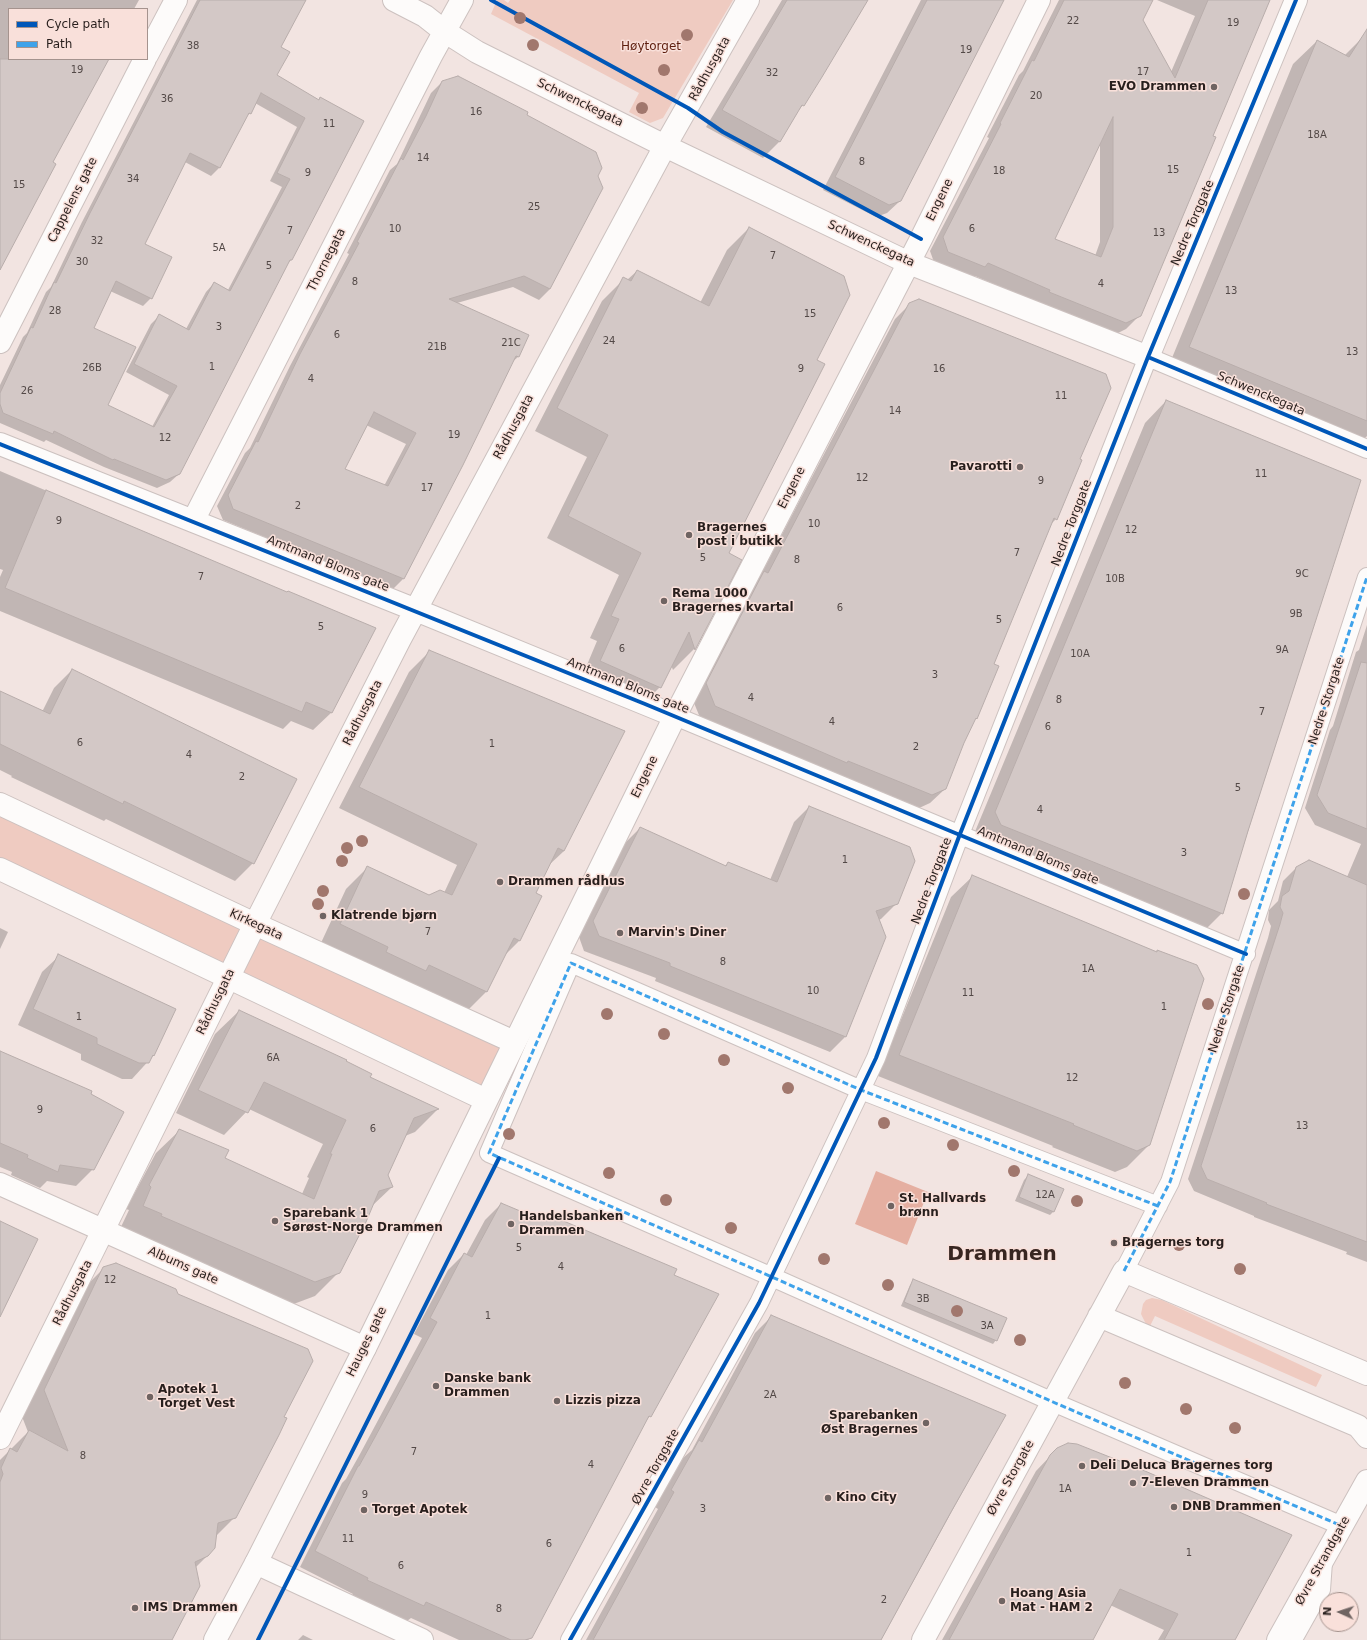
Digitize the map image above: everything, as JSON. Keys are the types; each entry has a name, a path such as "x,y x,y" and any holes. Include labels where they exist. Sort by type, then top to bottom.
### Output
{"street":[{"path":"148,54 176,0"},
{"name":"Schwenckegata","path":"394,0 425,16 444,31 477,52 666,146 909,262 1148,357 1367,449"},
{"name":"Thornegata","path":"193,521 444,31 462,0"},
{"name":"Rådhusgata","path":"0,1438 228,977 416,610 666,146 748,0"},
{"name":"Engene","path":"514,1042 675,716 909,262 1039,0"},
{"name":"Nedre Torggate","path":"861,1090 876,1058 960,834 1148,357 1296,0"},
{"name":"Cappelens gate","path":"0,342 144,60"},
{"name":"Amtmand Bloms gate","path":"0,444 416,610 675,716 1246,954"},
{"name":"Nedre Storgate","path":"1099,1316 1170,1182 1246,954 1367,577"},
{"name":"Kirkegata","path":"0,804 255,924 514,1042"},
{"path":"0,869 486,1100"},
{"path":"1158,1206 861,1090 571,963 488,1153 1053,1402 1342,1526"},
{"name":"Hauges gate","path":"215,1640 256,1563 365,1348 514,1042"},
{"name":"Øvre Torggate","path":"570,1640 759,1303 861,1090"},
{"name":"Albums gate","path":"0,1184 365,1348"},
{"path":"1124,1271 1367,1374"},
{"path":"1099,1316 1358,1426 1367,1437"},
{"name":"Øvre Storgate","path":"923,1640 1099,1316"},
{"name":"Øvre Strandgate","path":"1278,1640 1367,1482"},
{"path":"256,1563 422,1640"}],"lane":[{"path":"1296,1640 1324,1590 1327,1552"}],"green space":[{"name":"Høytorget","path":"497,0 504,0 508,3 510,0 733,0 663,118 650,123 629,112 639,93 491,14"},
{"path":"0,804 514,1042 486,1100 0,869"},
{"path":"1152,1298 1162,1300 1322,1375 1316,1387 1155,1316 1150,1326 1146,1324 1141,1314 1143,1304 1146,1300"}],"shaded area":[{"path":"876,1171 928,1192 907,1245 855,1224"}],"building":[{"path":"200,0 306,0 281,47 290,52 277,75 319,100 320,97 364,121 292,260 290,260 180,474 166,480 114,459 113,460 54,431 53,434 3,413 0,404 0,393 31,327 33,328 54,282 56,283 90,213","holes":["261,93 305,118 277,173 290,179 230,291 214,282 189,330 159,314 134,364 177,386 154,427 108,405 136,347 94,328 116,281 152,299 172,257 145,244 190,153 220,168 249,113 251,114"]},
{"path":"787,0 868,0 822,77 804,106 802,105 780,142 722,110"},
{"path":"927,0 1004,0 901,201 889,205 835,177"},
{"path":"1064,0 1153,0 1143,20 1175,78 1208,0 1270,0 1213,136 1216,137 1141,316 1126,323 1049,292 1050,290 988,263 985,267 948,252 943,237 1032,60 1034,61","holes":["1113,117 1113,227 1101,257 1055,239"]},
{"path":"1367,29 1367,421 1189,347 1317,40 1349,57"},
{"path":"0,59 108,60 53,162 56,164 0,270"},
{"path":"458,76 528,112 527,115 596,152 602,168 598,176 603,188 550,289 524,276 449,299 529,335 519,357 516,356 463,465 404,579 233,509 228,495 256,441 258,442 300,354 359,243 357,242 401,158 403,160 442,81","holes":["374,412 416,433 388,486 345,469"]},
{"path":"749,227 844,276 850,295 817,360 825,364 729,553 742,560 695,650 689,632 661,688 600,661 619,619 611,616 641,553 568,516 608,435 557,408 623,277 631,281 637,270 709,306"},
{"path":"919,299 1106,374 1111,388 1080,459 1082,460 1057,520 1054,518 994,664 999,666 977,719 976,718 964,743 946,789 932,795 848,761 847,763 715,706 706,683 764,571 768,573 909,303"},
{"path":"1166,400 1361,480 1248,831 1223,914 1001,825 995,812"},
{"path":"46,490 376,628 332,713 306,702 302,712 5,588"},
{"path":"429,650 625,731 564,851 558,848 536,893 542,896 520,941 514,938 487,992 429,965 426,971 386,952 388,947 340,924 367,866 429,895 440,890 452,895 477,844 359,787"},
{"path":"1361,662 1367,663 1367,829 1328,813 1317,795"},
{"path":"72,669 297,779 254,864 124,801 123,804 0,744 0,691 50,714"},
{"path":"809,806 910,847 915,861 898,904 876,911 886,937 846,1037 670,966 670,963 599,936 593,921 640,827 726,866 728,862 777,882"},
{"path":"1309,860 1367,885 1367,1242 1266,1204 1267,1203 1207,1179 1201,1166 1280,924 1283,913 1280,907 1282,896 1289,891 1296,867"},
{"path":"972,875 1157,952 1157,950 1197,965 1204,979 1150,1145 1137,1151 1073,1125 1074,1124 899,1055"},
{"path":"58,954 176,1009 154,1056 153,1055 149,1063 139,1063 97,1044 97,1038 33,1009"},
{"path":"239,1010 347,1060 346,1061 372,1074 370,1077 439,1109 414,1118 388,1175 393,1187 379,1191 366,1222 340,1273 315,1282 161,1216 162,1214 143,1206 151,1187 149,1185 179,1129 229,1150 225,1158 314,1199 332,1154 330,1154 346,1120 264,1082 248,1113 198,1090"},
{"path":"0,1051 92,1091 91,1094 124,1112 94,1170 60,1165 58,1172 27,1158 28,1155 0,1143"},
{"path":"1028,1174 1064,1189 1054,1212 1019,1197"},
{"path":"501,1203 544,1221 547,1214 677,1269 674,1275 719,1294 651,1417 649,1416 532,1638 525,1640 511,1640 426,1602 424,1606 367,1580 368,1578 315,1551 358,1466 437,1322 430,1318 464,1253 472,1257"},
{"path":"0,1221 38,1239 0,1317"},
{"path":"116,1263 176,1289 178,1294 308,1349 313,1361 284,1417 287,1418 279,1435 236,1518 218,1523 215,1548 208,1556 195,1562 200,1586 172,1640 0,1640 0,1482 3,1474 1,1468 10,1448 17,1452 29,1430 68,1451 44,1390 103,1267"},
{"path":"913,1279 1007,1318 997,1341 904,1302"},
{"path":"771,1315 1006,1415 881,1640 593,1640 674,1492 671,1490 699,1440 702,1442"},
{"path":"1068,1443 1077,1444 1145,1471 1292,1535 1235,1640 1164,1640 1178,1614 1120,1589 1093,1640 949,1640 1050,1455 1057,1448"}],"marked path":[{"path":"1124,1271 1170,1182 1367,577"},
{"path":"1158,1206 861,1090 571,963 489,1153 1053,1402 1342,1526"}],"cycle path":[{"path":"491,0 688,108 723,132 921,239"},
{"path":"570,1640 759,1303 876,1058 960,834 1148,357 1296,0"},
{"path":"1148,357 1367,449"},
{"path":"0,444 645,704 1246,954"},
{"path":"258,1640 499,1158"}],"place":[{"name":"EVO Drammen","path":"1214,87"},
{"name":"Pavarotti","path":"1020,467"},
{"name":"Bragernes post i butikk","path":"689,535"},
{"name":"Rema 1000 Bragernes kvartal","path":"664,601"},
{"name":"Drammen rådhus","path":"500,882"},
{"name":"Klatrende bjørn","path":"323,916"},
{"name":"Marvin's Diner","path":"620,933"},
{"name":"St. Hallvards brønn","path":"891,1206"},
{"name":"Sparebank 1 Sørøst-Norge Drammen","path":"275,1221"},
{"name":"Handelsbanken Drammen","path":"511,1224"},
{"name":"Bragernes torg","path":"1114,1243"},
{"name":"Danske bank Drammen","path":"436,1386"},
{"name":"Apotek 1 Torget Vest","path":"150,1397"},
{"name":"Lizzis pizza","path":"557,1401"},
{"name":"Sparebanken Øst Bragernes","path":"926,1423"},
{"name":"Deli Deluca Bragernes torg","path":"1082,1466"},
{"name":"7-Eleven Drammen","path":"1133,1483"},
{"name":"Kino City","path":"828,1498"},
{"name":"DNB Drammen","path":"1174,1507"},
{"name":"Torget Apotek","path":"364,1510"},
{"name":"Hoang Asia Mat - HAM 2","path":"1002,1601"},
{"name":"IMS Drammen","path":"135,1608"}],"district":[{"name":"Drammen","path":"1002,1255"}]}
